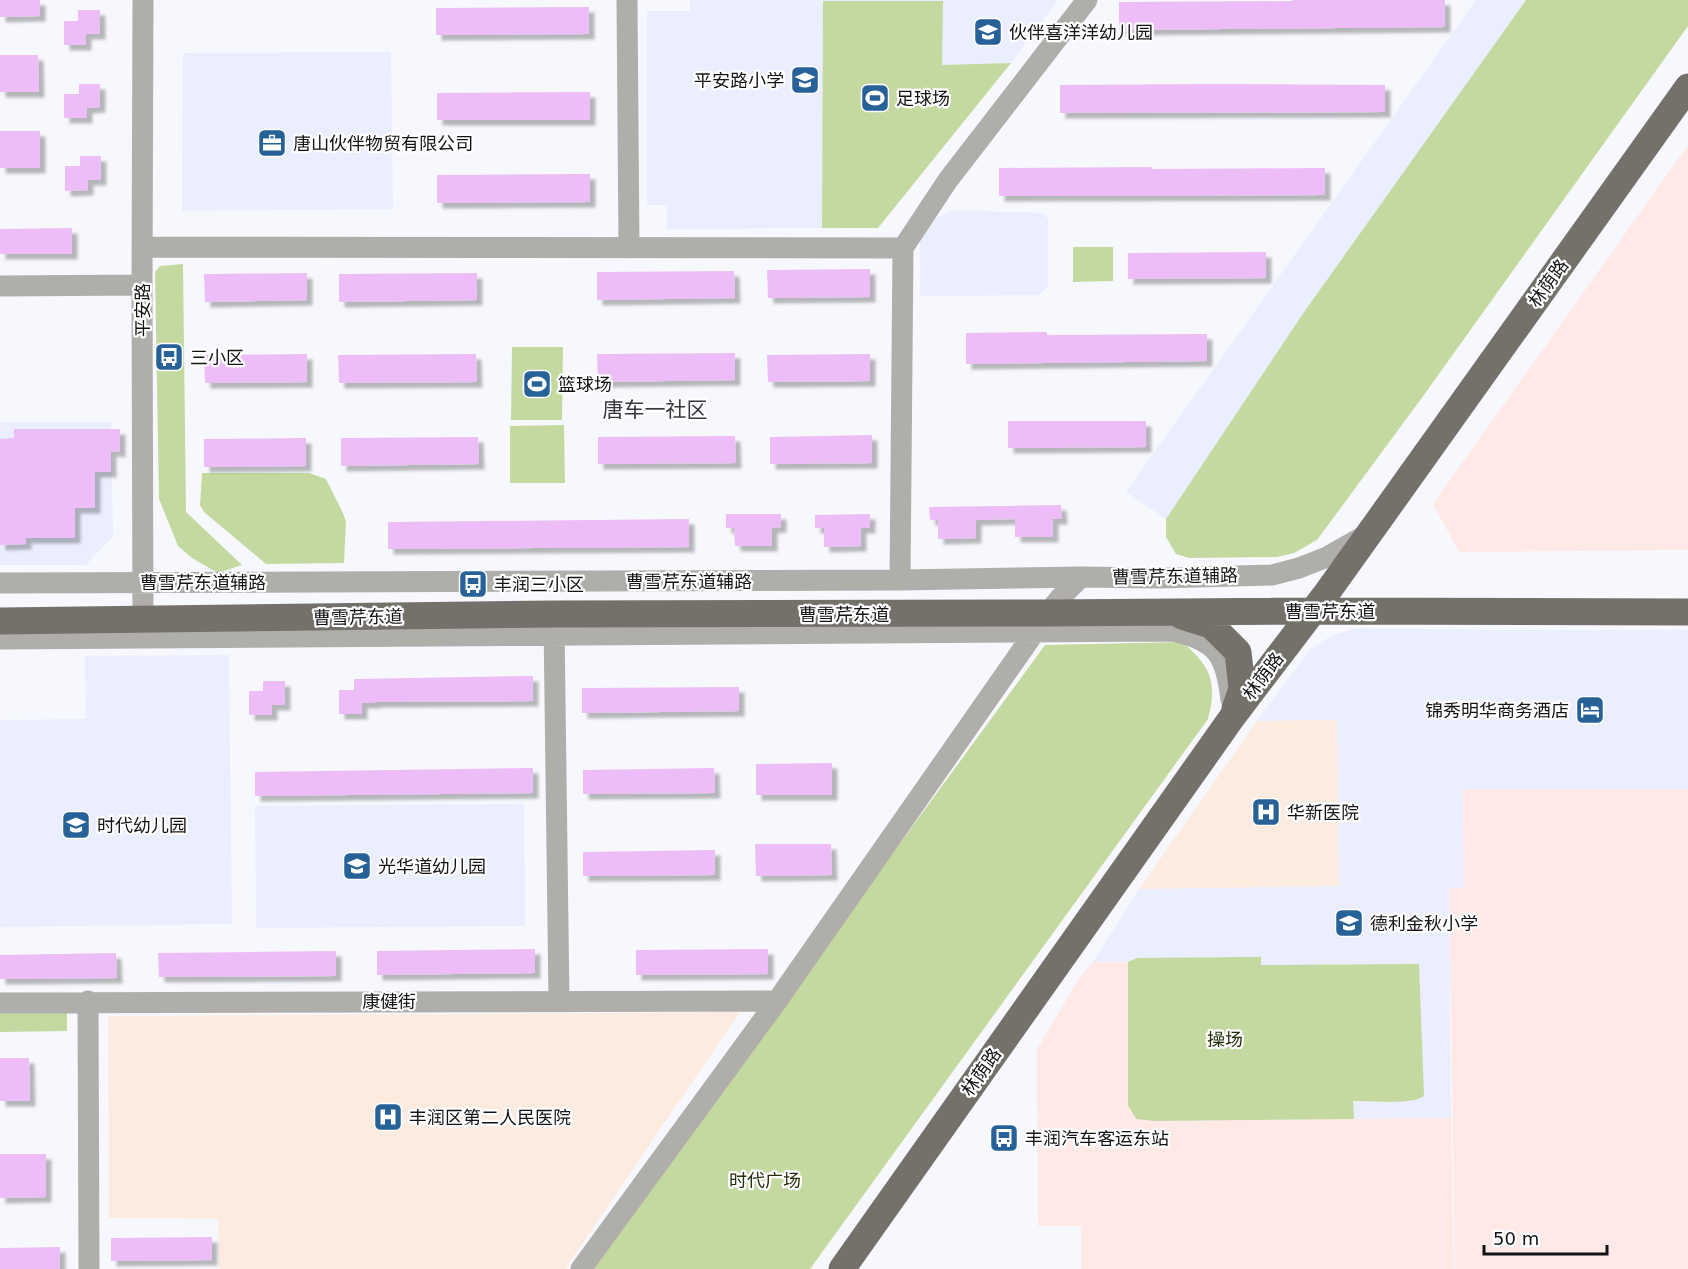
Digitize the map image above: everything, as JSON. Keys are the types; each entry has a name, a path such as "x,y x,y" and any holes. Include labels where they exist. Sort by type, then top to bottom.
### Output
{"main road":[{"name":"林荫路","path":"842,1269 1233,716 1369,533 1688,87"},
{"name":"曹雪芹东道","path":"0,621 143,611 1048,614 1319,602 1688,594"},
{"name":"曹雪芹东道","path":"0,604 554,625 1168,612 1319,602 1688,612"},
{"path":"1168,612 1211,626 1238,652 1242,689 1233,716"}],"street":[{"name":"平安路","path":"143,0 143,611"},
{"path":"627,0 629,248"},
{"path":"900,580 903,248 948,180 1087,0"},
{"path":"142,247 903,248"},
{"path":"0,286 142,285"},
{"name":"曹雪芹东道辅路","path":"0,639 143,611 900,580 1160,578 1272,574 1299,568 1327,557 1369,533"},
{"path":"581,1269 777,1001 1048,614 1081,577"},
{"name":"曹雪芹东道辅路","path":"0,583 143,611"},
{"path":"1048,614 1173,631 1193,635 1208,643 1222,658 1228,679 1233,716"},
{"path":"554,625 559,1001"},
{"path":"88,1001 89,1269"},
{"name":"康健街","path":"0,1003 777,1001"}],"shaded area":[{"name":"平安路小学","path":"690,0 1058,0 1011,63 943,65 878,228 667,229 667,205 647,205 647,11 690,11"},
{"path":"1476,0 1526,0 1302,315 1166,519 1126,492"},
{"path":"391,52 393,209 182,211 183,53"},
{"path":"1688,145 1688,550 1459,552 1433,504"},
{"path":"953,210 1043,213 1048,219 1048,287 1039,295 920,296 920,238 927,225"},
{"path":"0,422 111,422 113,536 86,565 0,565"},
{"path":"1358,628 1688,630 1688,789 1463,789 1464,888 1449,889 1451,1118 1154,1121 1128,1105 1128,962 1093,962 1139,889 1339,886 1337,720 1257,721 1310,649 1333,635"},
{"path":"229,655 232,924 0,927 0,720 86,719 85,656"},
{"name":"华新医院","path":"1337,720 1339,886 1139,889 1257,721"},
{"path":"1463,789 1688,789 1688,1269 1455,1269 1449,888 1464,888"},
{"name":"光华道幼儿园","path":"524,804 525,926 256,928 255,806"},
{"path":"1093,962 1128,962 1128,1105 1137,1118 1154,1121 1451,1118 1454,1269 1081,1269 1081,1226 1038,1226 1037,1049 1080,977"},
{"name":"丰润区第二人民医院","path":"740,1012 565,1269 219,1269 218,1219 109,1218 108,1016"}],"green space":[{"path":"1526,0 1688,0 1688,26 1421,399 1317,540 1294,553 1277,557 1189,558 1176,554 1166,537 1166,519 1302,315"},
{"path":"823,1 943,1 942,65 1011,63 878,228 822,228"},
{"path":"1073,247 1113,247 1113,281 1073,282"},
{"path":"183,264 186,512 242,565 218,573 192,558 178,546 159,499 155,272 160,266"},
{"name":"篮球场","path":"512,347 563,347 562,420 511,420"},
{"path":"564,425 565,483 510,483 510,426"},
{"path":"202,473 309,473 326,479 346,522 344,563 266,564 204,512 200,505"},
{"name":"时代广场","path":"1182,642 1199,659 1209,675 1212,694 1208,719 810,1269 589,1269 1045,645"},
{"name":"操场","path":"1261,957 1261,965 1419,964 1424,1096 1401,1102 1353,1101 1354,1119 1154,1121 1136,1119 1128,1105 1128,962 1137,958"},
{"path":"67,1006 67,1031 0,1032 0,1007"}],"building":[{"path":"0,0 40,0 40,16 0,17"},
{"path":"1445,0 1445,27 1119,30 1119,2"},
{"path":"589,7 589,34 436,35 436,8"},
{"path":"78,10 100,10 100,34 86,34 86,45 64,45 64,21 78,21"},
{"path":"0,55 38,55 39,92 0,92"},
{"path":"79,84 100,84 100,107 87,108 87,118 64,118 64,94 79,94"},
{"path":"1060,85 1385,85 1385,112 1060,113"},
{"path":"590,92 590,120 437,120 437,93"},
{"path":"0,131 40,131 40,168 0,168"},
{"path":"80,156 101,156 101,180 88,180 88,190 65,191 65,166 80,166"},
{"path":"1152,167 1152,169 1325,168 1325,195 999,196 999,168"},
{"path":"590,174 590,202 437,203 437,175"},
{"path":"72,228 72,254 0,254 0,229"},
{"path":"1266,252 1266,278 1128,279 1128,253"},
{"path":"870,269 870,297 768,298 767,270"},
{"path":"734,271 735,298 597,300 597,272"},
{"path":"307,273 307,300 205,302 204,274"},
{"path":"477,273 477,300 339,302 339,274"},
{"path":"1047,332 1047,335 1207,334 1207,361 966,364 966,333"},
{"path":"735,353 735,380 598,382 597,354"},
{"path":"307,354 307,382 205,383 204,355"},
{"path":"476,354 477,382 339,383 338,355"},
{"path":"870,354 870,381 768,382 767,355"},
{"path":"1008,421 1146,421 1146,447 1008,448"},
{"path":"14,429 120,429 120,452 111,451 111,472 95,472 95,508 75,508 75,538 26,538 26,544 0,545 0,439 14,438"},
{"path":"872,435 872,463 770,464 770,437"},
{"path":"735,436 736,463 598,464 598,437"},
{"path":"478,437 479,464 341,466 341,438"},
{"path":"306,438 306,466 204,467 204,439"},
{"path":"1061,505 1062,519 1053,519 1053,537 1015,537 1015,519 976,520 976,538 938,539 938,520 930,520 929,507"},
{"path":"726,514 781,514 781,527 772,528 772,546 735,546 734,528 726,528"},
{"path":"870,514 870,528 861,528 861,546 824,547 824,528 815,528 815,515"},
{"path":"689,519 689,547 388,549 388,522"},
{"path":"533,676 533,701 375,702 362,703 362,714 339,714 339,690 354,690 354,679"},
{"path":"263,681 285,681 285,705 272,705 272,715 249,715 249,691 263,691"},
{"path":"739,687 739,711 582,713 582,688"},
{"path":"832,763 832,795 756,795 756,764"},
{"path":"533,768 533,793 255,796 255,772"},
{"path":"714,768 715,793 583,794 583,770"},
{"path":"755,844 831,844 832,875 756,876"},
{"path":"715,850 715,875 583,876 583,852"},
{"path":"535,949 535,973 377,975 377,951"},
{"path":"768,949 768,974 636,975 636,950"},
{"path":"336,951 336,976 159,977 158,953"},
{"path":"116,953 117,978 0,979 0,955"},
{"path":"0,1058 29,1058 30,1101 0,1101"},
{"path":"0,1154 46,1154 46,1197 0,1198"},
{"path":"212,1237 212,1260 111,1261 111,1238"},
{"path":"60,1247 60,1269 0,1269 0,1248"}],"place":[{"name":"伙伴喜洋洋幼儿园","path":"988,32"},
{"name":"平安路小学","path":"805,80"},
{"name":"足球场","path":"875,98"},
{"name":"唐山伙伴物贸有限公司","path":"272,143"},
{"name":"三小区","path":"169,357"},
{"name":"篮球场","path":"537,384"},
{"name":"丰润三小区","path":"473,584"},
{"name":"锦秀明华商务酒店","path":"1590,710"},
{"name":"华新医院","path":"1266,812"},
{"name":"时代幼儿园","path":"76,825"},
{"name":"光华道幼儿园","path":"357,866"},
{"name":"德利金秋小学","path":"1349,923"},
{"name":"丰润区第二人民医院","path":"388,1117"},
{"name":"丰润汽车客运东站","path":"1004,1138"}],"district":[{"name":"唐车一社区","path":"655,410"}]}
